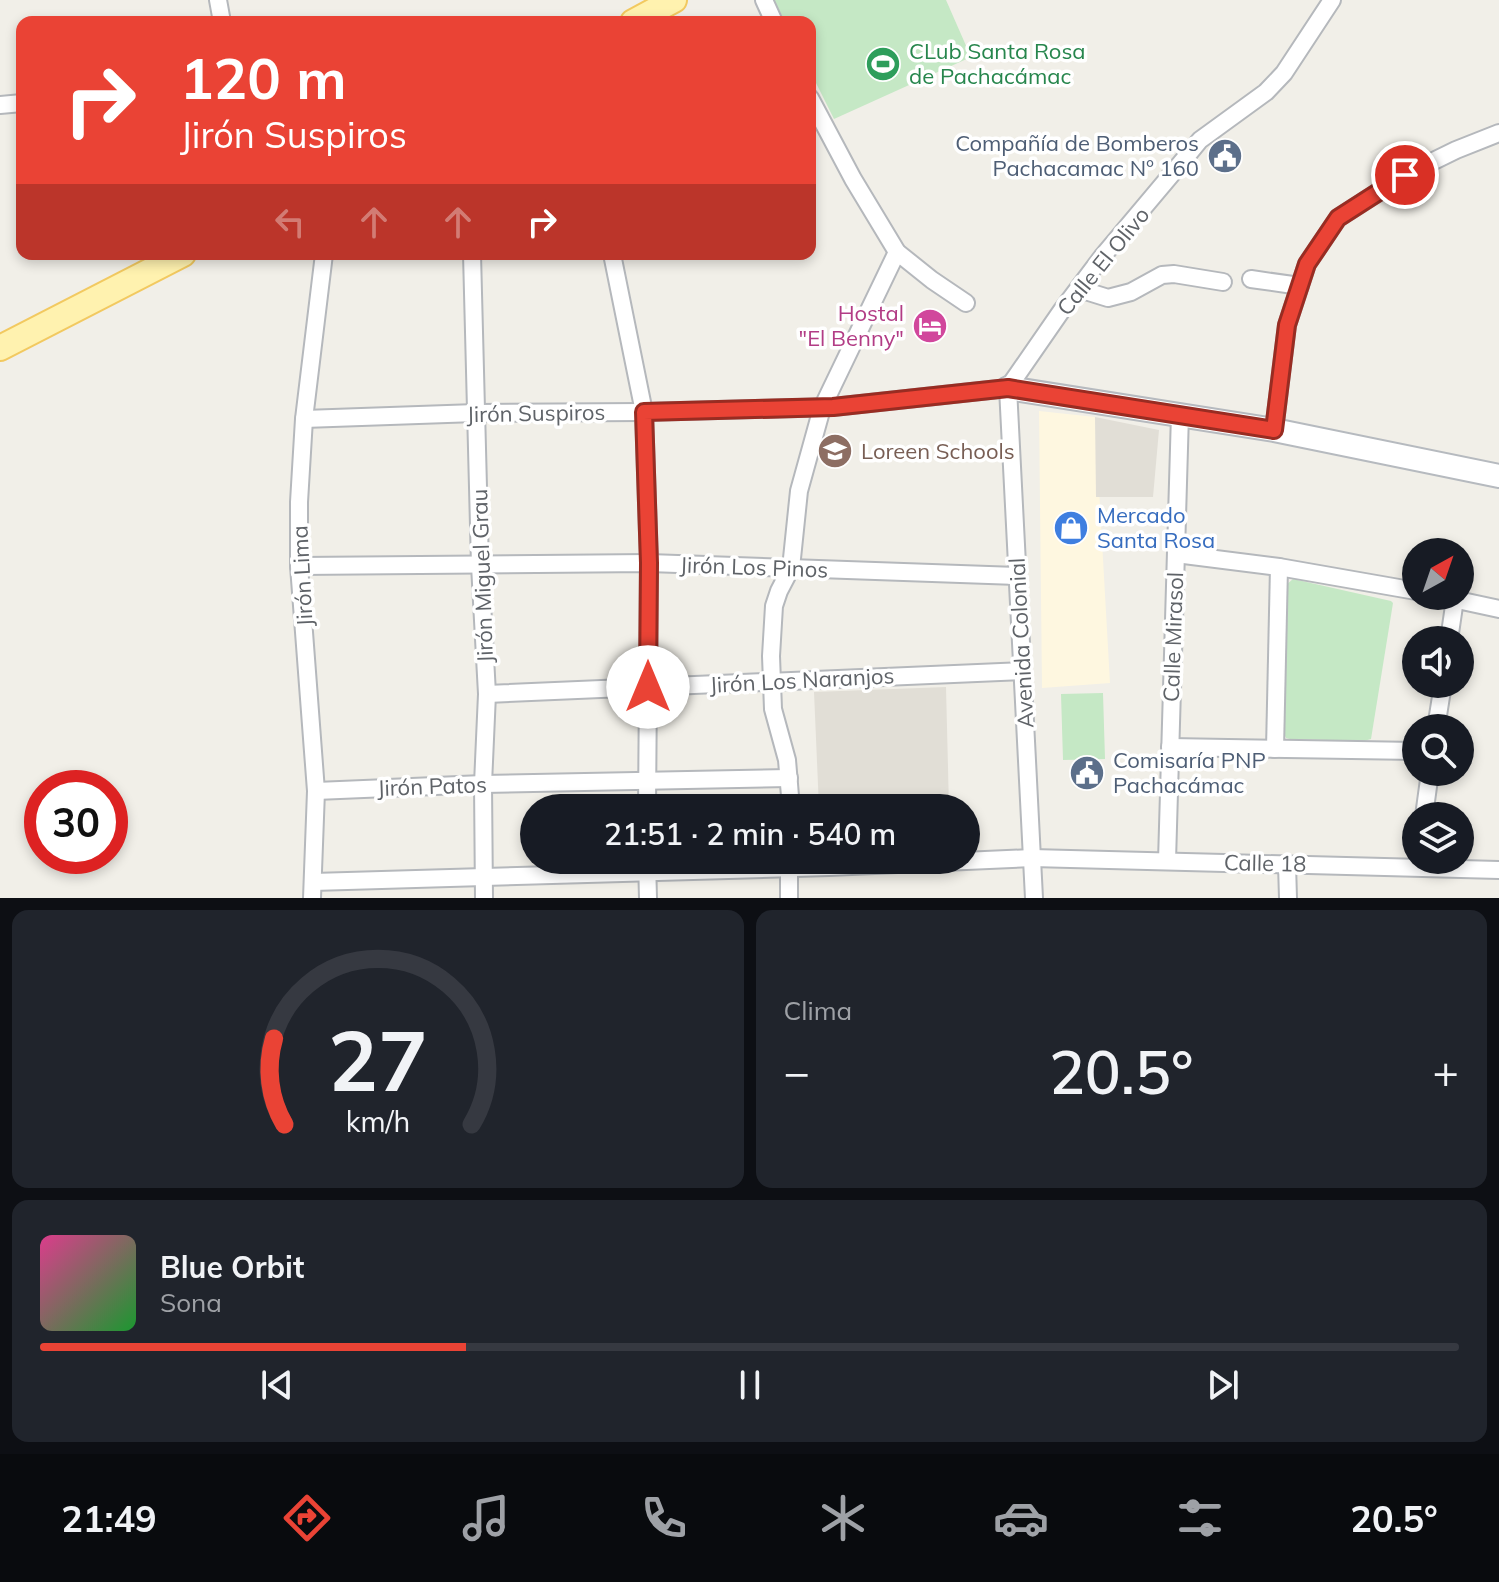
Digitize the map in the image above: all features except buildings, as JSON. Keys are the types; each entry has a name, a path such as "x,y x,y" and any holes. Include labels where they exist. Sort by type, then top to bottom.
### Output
{"main road":[{"path":"644,16 674,0"},
{"path":"0,332 139,260"},
{"path":"0,348 171,260"}],"street":[{"name":"Calle El Olivo","path":"1008,388 1102,257 1200,140 1266,92 1284,73 1332,0"},
{"path":"816,109 897,252 966,303"},
{"path":"1274,430 1287,325 1307,264 1338,218 1405,175 1499,133"},
{"path":"790,794 787,760 773,709 771,656 774,606 791,568 799,491 822,408 897,252"},
{"name":"Jirón Lima","path":"312,890 316,791 299,566 299,502 304,419 325,260"},
{"name":"Jirón Miguel Grau","path":"472,260 480,565 487,694 483,784 484,898"},
{"path":"613,260 644,412 649,563 647,794"},
{"path":"1079,289 1108,298 1131,292 1162,275 1223,282"},
{"path":"1251,279 1300,286"},
{"path":"1008,388 1274,430 1499,476"},
{"name":"Jirón Suspiros","path":"304,419 822,408 1008,388"},
{"name":"Avenida Colonial","path":"1008,388 1034,898"},
{"name":"Calle Mirasol","path":"1167,861 1180,414"},
{"path":"1176,554 1279,567 1402,589"},
{"name":"Jirón Los Pinos","path":"299,566 649,563 1017,576"},
{"path":"1275,749 1279,567"},
{"path":"1474,604 1499,609"},
{"name":"Jirón Los Naranjos","path":"487,694 1022,671"},
{"path":"1170,747 1402,751"},
{"name":"Jirón Patos","path":"316,791 483,784 789,778"},
{"name":"Calle 18","path":"980,859 1402,863"},
{"path":"1287,864 1288,898"},
{"name":"Calle 18","path":"1474,868 1499,870"},
{"name":"Calle 18","path":"312,890 520,874"},
{"path":"647,874 648,898"},
{"path":"788,874 789,898"}],"shaded area":[{"name":"Mercado Santa Rosa","path":"1039,411 1095,417 1110,683 1042,688"},
{"path":"1095,417 1159,430 1153,497 1096,497"},
{"path":"946,687 949,794 818,794 814,692"}],"green space":[{"name":"CLub Santa Rosa de Pachacámac","path":"774,0 946,0 971,57 834,119 816,83 816,16 782,16"},
{"path":"1293,579 1393,603 1371,739 1290,739 1284,734 1286,585"},
{"path":"1103,693 1105,759 1063,760 1061,694"}],"place":[{"name":"CLub Santa Rosa de Pachacámac","path":"883,64"},
{"name":"Compañía de Bomberos Pachacamac Nº 160","path":"1225,156"},
{"name":"Hostal \"El Benny\"","path":"930,326"},
{"name":"Loreen Schools","path":"835,451"},
{"name":"Mercado Santa Rosa","path":"1071,528"},
{"name":"Comisaría PNP Pachacámac","path":"1087,773"}],"route":[{"path":"648,687 649,563 644,412 833,407 1008,388 1274,430 1287,325 1307,264 1338,218 1405,175"}]}
